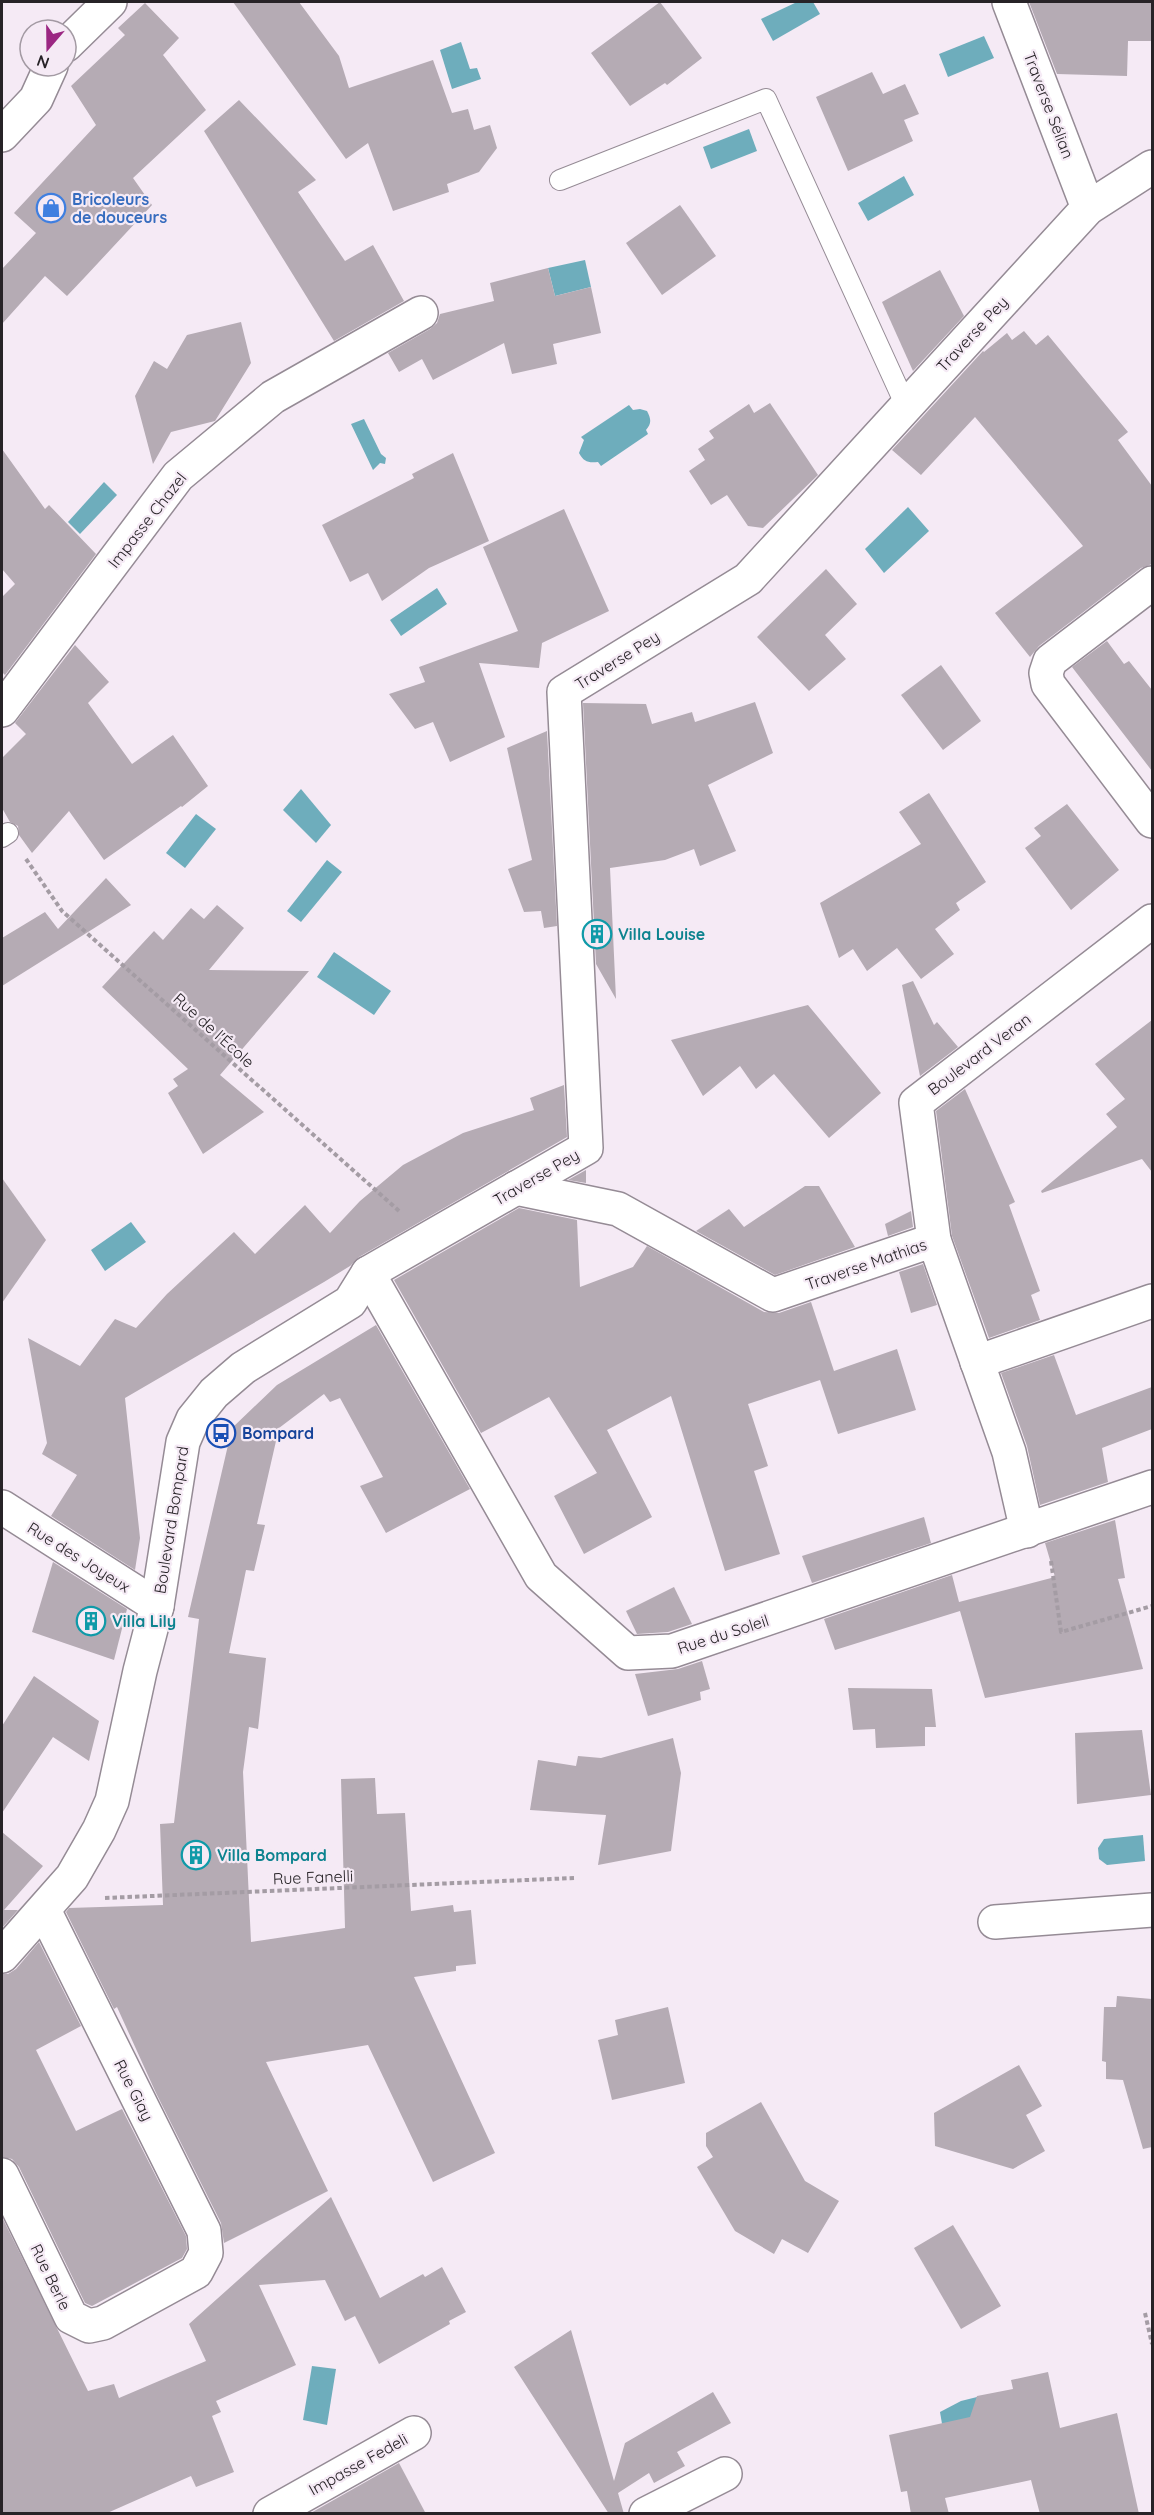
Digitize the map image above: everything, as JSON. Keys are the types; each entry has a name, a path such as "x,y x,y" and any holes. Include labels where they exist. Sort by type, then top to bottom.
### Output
{"street":[{"path":"78,33 110,2"},
{"name":"Traverse Sélian","path":"1010,2 1088,208"},
{"path":"2,135 36,99 46,78"},
{"name":"Traverse Pey","path":"368,1273 586,1148 564,692 748,579 1088,208 1152,167"},
{"name":"Impasse Chazel","path":"2,710 178,476 273,396 421,313"},
{"path":"1152,584 1050,661 1046,673 1048,684 1152,821"},
{"name":"Boulevard Veran","path":"934,1240 916,1103 1152,921"},
{"name":"Traverse Mathias","path":"516,1188 618,1209 773,1295 934,1240 1036,1528"},
{"name":"Rue du Soleil","path":"368,1273 541,1576 628,1653 672,1651 1152,1487"},
{"name":"Boulevard Bompard","path":"2,1956 72,1877 112,1801 140,1671 157,1606 183,1442 193,1419 214,1393 243,1368 350,1302 368,1273"},
{"path":"977,1362 1152,1301"},
{"name":"Rue des Joyeux","path":"2,1508 157,1606"},
{"name":"Rue Giay","path":"48,1905 204,2231 206,2253 196,2272"},
{"path":"995,1922 1152,1910"},
{"name":"Rue Berle","path":"2,2175 71,2318 89,2326 103,2323 196,2272"},
{"name":"Impasse Fedeli","path":"270,2514 414,2433"},
{"path":"646,2514 726,2474"}],"lane":[{"path":"560,180 766,99 906,406"}],"path":[{"name":"Rue de l'École","path":"5,835 63,912 429,1237"},
{"path":"1036,1528 1061,1632 1152,1606"},
{"name":"Rue Fanelli","path":"48,1905 574,1878"},
{"path":"1145,2313 1152,2344"}],"water":[{"path":"797,2 813,2 820,14 773,41 761,19"},
{"path":"984,36 994,58 948,77 939,54"},
{"path":"461,42 470,69 477,68 481,79 452,89 440,50"},
{"path":"749,129 757,151 711,169 703,147"},
{"path":"904,176 914,195 868,221 858,203"},
{"path":"585,260 591,287 555,296 548,268"},
{"path":"629,405 633,410 647,411 650,421 646,430 648,434 601,466 598,462 585,460 579,453 584,440 581,437"},
{"path":"364,419 381,454 386,458 385,464 380,463 373,470 351,424"},
{"path":"104,482 117,495 80,534 68,522"},
{"path":"908,507 929,531 884,573 865,549"},
{"path":"437,588 447,604 401,636 390,620"},
{"path":"301,789 331,825 316,843 283,810"},
{"path":"196,814 216,829 185,868 166,853"},
{"path":"327,860 342,872 301,922 287,911"},
{"path":"334,952 391,991 374,1015 317,977"},
{"path":"131,1222 146,1242 105,1271 91,1250"},
{"path":"1143,1835 1145,1861 1107,1865 1099,1859 1098,1848 1104,1839"},
{"path":"312,2366 336,2369 327,2425 303,2420"},
{"path":"977,2397 986,2444 947,2453 940,2412 961,2401"}],"building":[{"path":"233,2 299,2 339,56 349,88 433,60 452,113 468,109 474,130 490,125 497,148 479,172 447,184 449,192 393,211 368,143 346,159"},
{"path":"660,2 702,58 667,85 665,83 630,106 591,53"},
{"path":"1029,2 1152,2 1152,41 1128,41 1127,76 1057,74"},
{"path":"145,3 179,38 163,55 206,110 133,178 152,205 67,296 45,276 2,324 2,269 36,233 14,213 96,125 71,86 125,35 118,28"},
{"path":"872,72 883,94 905,84 919,114 904,120 913,141 848,171 816,97"},
{"path":"239,100 316,180 298,192 345,261 373,245 404,301 334,341 204,131"},
{"path":"680,205 716,256 662,295 626,243"},
{"path":"548,268 555,296 591,287 601,333 553,344 557,364 512,374 504,343 433,380 422,359 399,372 388,353 430,329 437,323 440,314 494,301 490,283"},
{"path":"940,270 964,316 913,371 882,302"},
{"path":"241,322 251,363 215,421 171,432 153,464 135,396 154,361 167,369 187,335"},
{"path":"1024,331 1036,345 1048,335 1128,432 1118,440 1152,486 1152,564 1141,568 1039,646 1030,657 995,613 1083,546 975,417 921,475 892,450 983,351 1007,333 1012,340"},
{"path":"770,403 818,475 763,528 748,526 727,495 711,505 689,471 705,460 698,449 714,438 709,431 749,404 754,413"},
{"path":"2,449 45,509 49,505 96,554 5,675 2,672 2,597 15,584 2,569"},
{"path":"453,453 489,541 429,568 382,601 368,573 350,582 322,525 414,478 412,474"},
{"path":"564,509 609,611 542,643 539,668 479,663 505,737 450,762 433,722 415,729 389,694 425,682 419,667 518,631 483,547"},
{"path":"826,569 857,604 825,635 846,659 809,691 757,637"},
{"path":"1107,641 1124,664 1129,661 1152,690 1152,771 1072,667"},
{"path":"75,645 109,682 88,703 132,764 173,735 208,786 182,807 104,860 69,811 32,853 19,835 18,826 10,822 2,808 2,758 26,734 15,723"},
{"path":"941,665 981,721 943,750 901,695"},
{"path":"755,702 773,753 708,785 736,851 700,866 694,849 665,860 610,868 616,999 596,964 583,703 646,704 652,724 692,712 695,722"},
{"path":"547,731 557,926 544,928 541,911 524,912 508,869 532,860 507,748"},
{"path":"929,793 986,882 956,903 960,910 935,929 954,954 921,979 897,948 867,971 853,949 839,958 820,903 921,844 899,812"},
{"path":"1067,804 1119,870 1071,910 1025,848 1041,836 1034,828"},
{"path":"106,878 131,905 2,986 2,938 45,912 58,929"},
{"path":"217,905 244,928 209,970 309,971 220,1075 264,1112 203,1154 168,1093 178,1086 173,1079 188,1069 102,987 154,931 163,940 191,908 204,919"},
{"path":"913,981 934,1025 937,1022 958,1047 920,1076 902,985"},
{"path":"808,1005 881,1093 829,1138 774,1074 756,1089 740,1066 703,1096 671,1040"},
{"path":"1152,1020 1152,1172 1142,1159 1042,1193 1041,1191 1117,1127 1106,1114 1125,1099 1095,1064"},
{"path":"564,1085 567,1137 359,1257 350,1266 324,1282 125,1398 140,1538 135,1570 51,1516 77,1475 42,1454 47,1443 28,1338 80,1366 115,1319 136,1328 167,1294 234,1232 255,1254 305,1205 330,1233 360,1201 403,1165 463,1133 534,1110 530,1098"},
{"path":"965,1089 1015,1202 1009,1205 1040,1291 1031,1295 1040,1320 989,1338 952,1236 936,1111"},
{"path":"586,1170 586,1183 568,1180"},
{"path":"2,1178 46,1240 2,1303"},
{"path":"805,1186 819,1186 855,1247 775,1275 696,1231 729,1209 744,1227"},
{"path":"519,1208 577,1220 580,1287 633,1267 647,1246 764,1312 779,1313 811,1302 834,1371 897,1349 916,1410 838,1434 820,1380 748,1404 768,1466 754,1471 780,1554 725,1571 671,1396 607,1430 652,1517 584,1554 554,1496 597,1473 549,1397 481,1433 394,1280"},
{"path":"911,1211 913,1227 888,1236 885,1224"},
{"path":"923,1264 937,1305 911,1313 899,1272"},
{"path":"376,1325 470,1489 386,1533 360,1486 383,1477 340,1398 330,1402 324,1394 279,1428 257,1524 265,1525 254,1571 246,1570 229,1653 266,1658 258,1729 249,1727 243,1772 251,1942 345,1928 341,1779 375,1778 377,1814 405,1813 411,1911 453,1905 454,1912 471,1910 476,1964 456,1966 456,1971 414,1977 495,2153 433,2182 368,2045 266,2062 328,2191 224,2243 221,2223 156,2093 117,2007 114,2009 66,1912 69,1908 163,1905 160,1824 174,1823 199,1619 188,1617 232,1428 277,1385"},
{"path":"1054,1355 1076,1415 1152,1387 1152,1429 1102,1448 1108,1482 1040,1505 1027,1446 1001,1373"},
{"path":"924,1517 931,1543 812,1583 802,1556"},
{"path":"1115,1520 1125,1578 1118,1579 1143,1669 985,1698 960,1611 835,1650 824,1619 952,1575 959,1602 1055,1577 1045,1543"},
{"name":"Villa Lily","path":"53,1562 127,1609 114,1660 32,1632"},
{"path":"674,1587 692,1624 668,1632 637,1634 626,1611"},
{"path":"702,1661 710,1689 700,1692 701,1700 648,1716 635,1674 678,1669"},
{"path":"34,1676 99,1721 89,1761 53,1737 2,1813 2,1726"},
{"path":"848,1688 932,1689 936,1727 925,1727 925,1746 876,1748 875,1729 853,1730"},
{"path":"1142,1730 1151,1795 1077,1804 1075,1733"},
{"path":"673,1738 681,1773 671,1851 598,1865 606,1815 530,1810 538,1760 576,1766 578,1756 601,1758"},
{"path":"2,1832 43,1866 4,1910 18,1910 2,1928"},
{"path":"39,1942 81,2026 36,2050 76,2131 122,2109 186,2236 187,2249 182,2258 92,2306 85,2303 19,2167 12,2159 2,2157 2,1974 8,1974 16,1969"},
{"path":"1117,1996 1152,1999 1152,2147 1143,2149 1123,2080 1106,2079 1106,2062 1102,2061 1104,2007 1116,2007"},
{"path":"668,2007 685,2083 612,2100 598,2040 618,2035 615,2020"},
{"path":"1019,2065 1042,2106 1026,2115 1045,2151 1013,2169 935,2146 934,2113"},
{"path":"761,2102 805,2181 839,2201 808,2253 782,2239 774,2254 735,2231 697,2167 713,2157 706,2146 706,2133"},
{"path":"331,2197 380,2298 423,2274 425,2277 442,2267 466,2312 449,2321 450,2324 379,2364 355,2316 345,2321 325,2280 259,2285 296,2365 216,2401 221,2412 212,2416 234,2472 196,2487 191,2476 105,2514 2,2514 2,2217 88,2391 114,2384 119,2398 206,2361 189,2324"},
{"path":"953,2225 1001,2306 961,2329 914,2248"},
{"path":"571,2330 614,2481 625,2443 713,2392 731,2423 677,2452 685,2466 654,2483 649,2473 618,2493 624,2514 609,2514 514,2367"},
{"path":"1048,2372 1060,2428 1117,2413 1139,2514 1040,2514 1031,2480 945,2498 949,2514 911,2514 907,2491 901,2492 889,2435 970,2417 977,2396 1013,2389 1011,2380"},
{"path":"399,2463 426,2514 309,2514"}],"place":[{"name":"Bricoleurs de douceurs","path":"51,208"},
{"name":"Villa Louise","path":"597,934"},
{"name":"Bompard","path":"221,1433"},
{"name":"Villa Lily","path":"91,1621"},
{"name":"Villa Bompard","path":"196,1855"}]}
